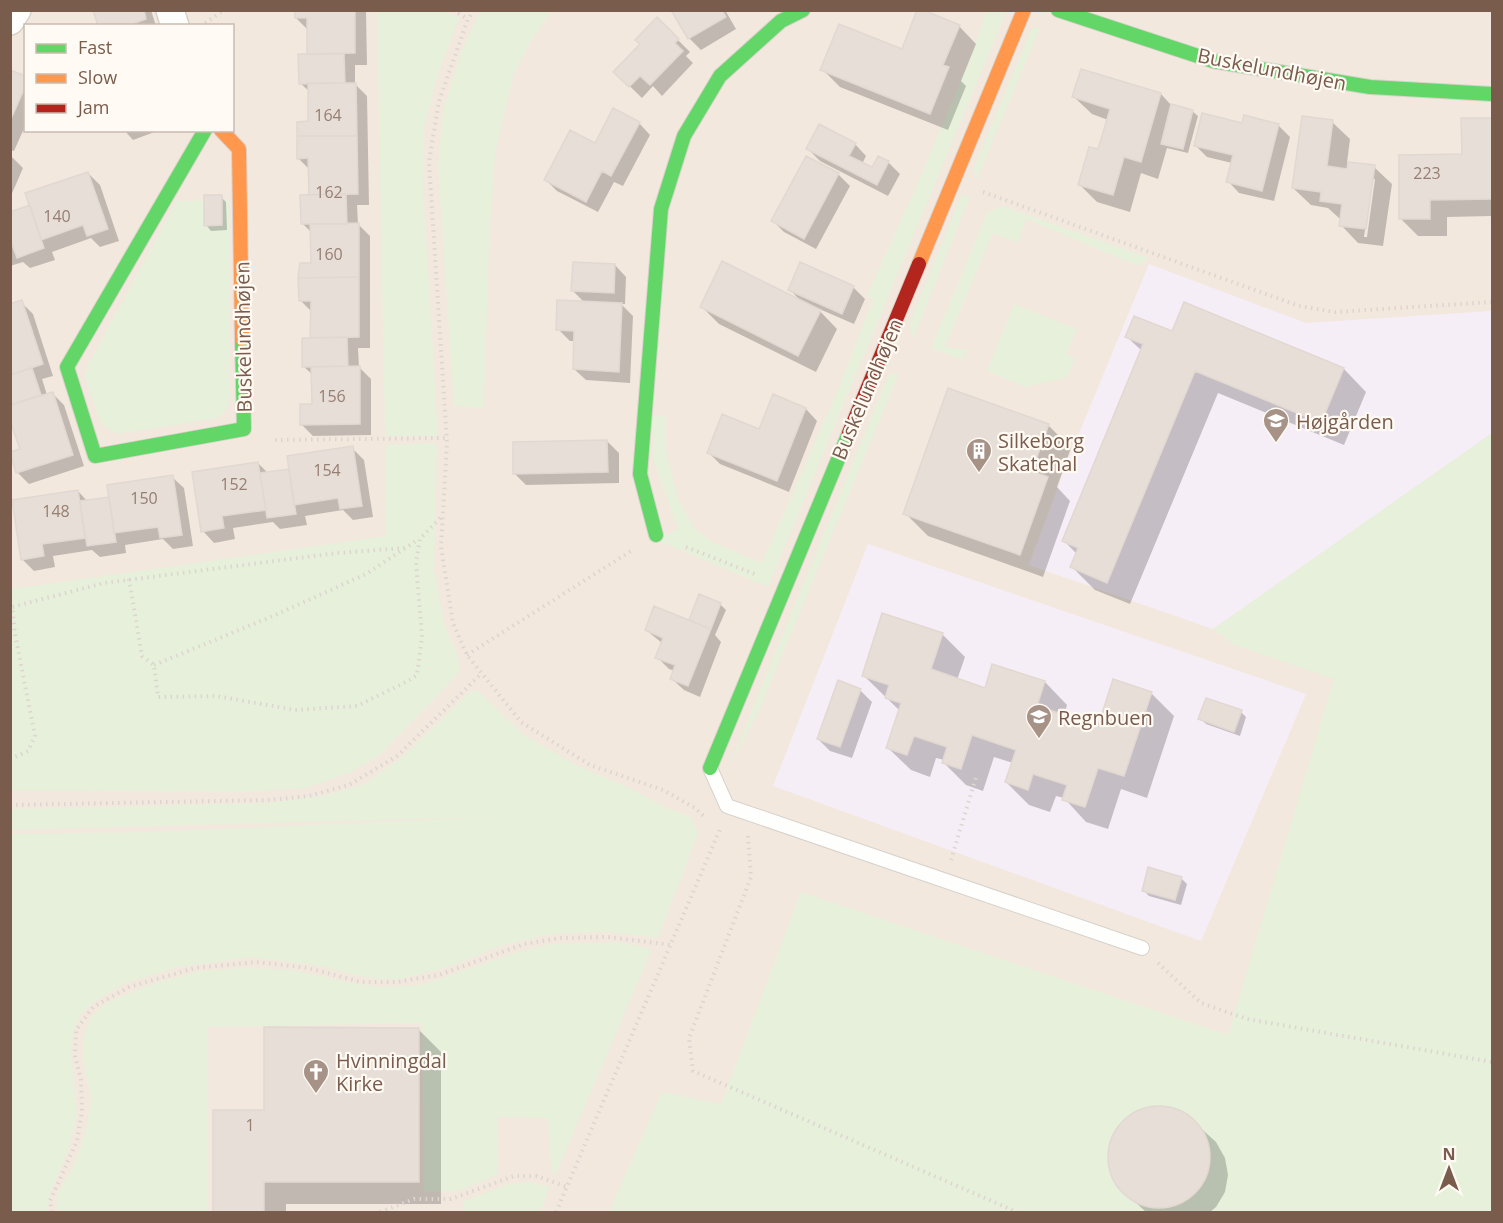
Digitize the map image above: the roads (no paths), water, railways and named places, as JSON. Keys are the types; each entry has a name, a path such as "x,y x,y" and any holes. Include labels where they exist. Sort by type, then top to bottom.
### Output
{"street":[{"path":"10,21 17,10"},
{"path":"656,535 640,474 661,209 684,136 720,76 781,21 803,10"},
{"name":"Buskelundhøjen","path":"710,768 1024,10"},
{"name":"Buskelundhøjen","path":"1058,10 1212,61 1370,87 1492,94"},
{"name":"Buskelundhøjen","path":"204,132 67,367 95,456 244,429 239,149 223,132"}],"lane":[{"path":"710,768 727,806 1142,948"}],"place":[{"name":"Højgården","path":"1276,444"},
{"name":"Silkeborg Skatehal","path":"979,474"},
{"name":"Regnbuen","path":"1039,740"},
{"name":"Hvinningdal Kirke","path":"316,1095"}]}
